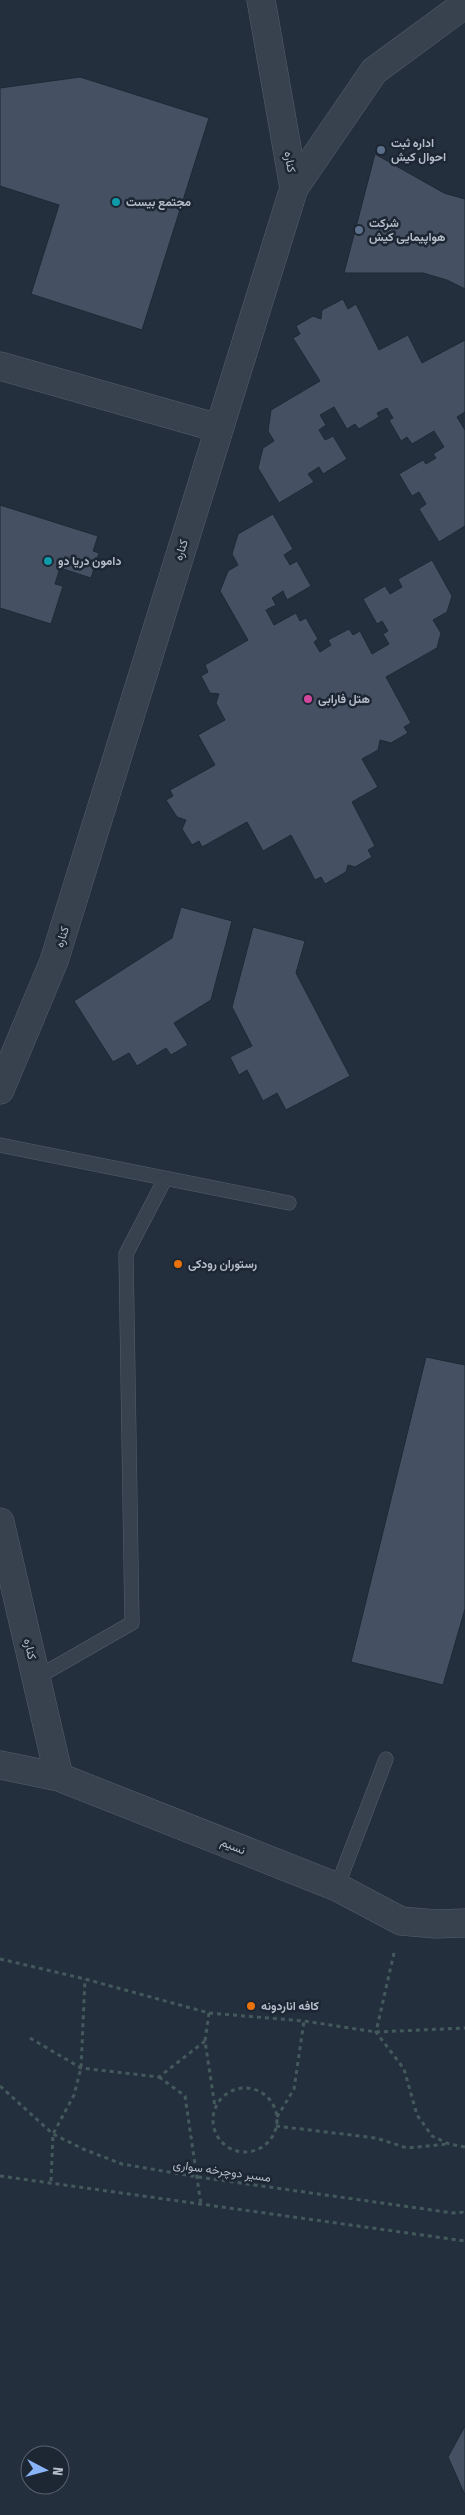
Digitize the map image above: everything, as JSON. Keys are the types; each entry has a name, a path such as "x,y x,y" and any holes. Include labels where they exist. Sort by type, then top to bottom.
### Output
{"street":[{"name":"کناره","path":"0,1090 54,962 218,428 294,188 261,0"},
{"path":"294,188 374,71 465,4"},
{"path":"0,366 218,428"},
{"name":"کناره","path":"0,1522 59,1777"},
{"name":"نسیم","path":"0,1765 59,1777 337,1887 402,1920 436,1924 465,1923"}],"lane":[{"path":"0,1145 289,1203"},
{"path":"36,1678 132,1623 126,1254 165,1179"},
{"path":"337,1887 386,1759"}],"path":[{"path":"376,2032 402,1920"},
{"path":"0,1959 85,1979 209,2013 304,2021 376,2032 465,2028"},
{"path":"51,2181 53,2134 74,2095 81,2068 85,1979"},
{"path":"209,2013 204,2040 215,2108 213,2124 219,2140 232,2151 249,2153 264,2147 275,2133 277,2117 294,2089 304,2021"},
{"path":"376,2032 404,2069 416,2115 432,2136 449,2144 465,2147"},
{"path":"30,2038 81,2068 159,2077 185,2096 201,2205"},
{"path":"159,2077 204,2040"},
{"name":"مسیر دوچرخه سواری","path":"0,2086 53,2134 83,2149 122,2164 198,2177 453,2213 465,2212"},
{"path":"215,2108 226,2094 241,2088 258,2090 271,2101 277,2117"},
{"path":"276,2126 376,2138 407,2148 449,2144"},
{"path":"0,2176 51,2181 201,2205 465,2241"}],"building":[{"name":"مجتمع بیست","path":"80,77 209,118 142,330 31,294 59,205 0,186 0,88"},
{"path":"375,154 444,193 465,199 465,289 447,280 423,273 344,273"},
{"path":"343,299 348,309 356,304 379,350 408,335 422,363 465,340 465,412 457,417 465,430 465,526 439,542 419,509 426,504 419,492 412,496 399,474 423,460 426,464 436,458 433,454 444,447 434,431 412,444 407,437 401,441 389,420 393,418 387,408 377,413 379,417 359,429 355,424 347,429 334,407 320,415 326,425 319,430 325,440 333,436 347,459 323,474 319,467 308,474 314,482 279,503 258,468 263,448 274,441 268,431 271,410 320,381 293,338 300,334 296,326 313,316 321,319 322,310"},
{"name":"دامون دریا دو","path":"0,505 98,536 93,551 99,553 91,578 60,568 55,584 63,586 51,624 0,608"},
{"name":"هتل فارابی","path":"273,514 293,549 284,555 290,565 297,561 311,586 287,600 283,591 272,598 276,605 266,610 274,625 296,613 300,621 306,618 318,639 314,642 320,652 331,645 328,640 349,629 353,635 360,631 372,654 389,644 383,634 388,631 382,621 377,624 363,599 385,586 390,594 402,587 398,579 432,560 452,596 447,612 433,620 441,633 437,648 386,677 411,723 404,727 408,733 391,743 380,740 378,750 362,759 378,787 352,802 375,846 368,850 372,857 355,867 348,865 346,872 325,884 321,877 315,880 291,835 263,851 247,822 202,847 199,841 192,845 182,829 186,820 177,817 166,800 173,796 170,790 215,765 198,735 225,720 216,703 219,694 210,693 201,676 208,672 205,665 248,640 220,591 228,571 238,565 232,554 238,534"},
{"path":"181,907 232,921 211,1000 174,1023 188,1045 171,1055 166,1048 137,1066 129,1053 113,1062 74,1001 172,938"},
{"path":"253,927 305,941 296,973 350,1076 286,1110 277,1093 263,1101 247,1070 239,1075 230,1057 252,1046 232,1007"},
{"path":"426,1357 465,1365 465,1609 443,1685 351,1662"},
{"path":"465,2426 465,2495 448,2457"}],"place":[{"name":"اداره ثبت احوال کیش","path":"381,150"},
{"name":"مجتمع بیست","path":"116,202"},
{"name":"شرکت هواپیمایی کیش","path":"359,230"},
{"name":"دامون دریا دو","path":"48,561"},
{"name":"هتل فارابی","path":"308,699"},
{"name":"رستوران رودکی","path":"178,1264"},
{"name":"کافه اناردونه","path":"251,2006"}]}
